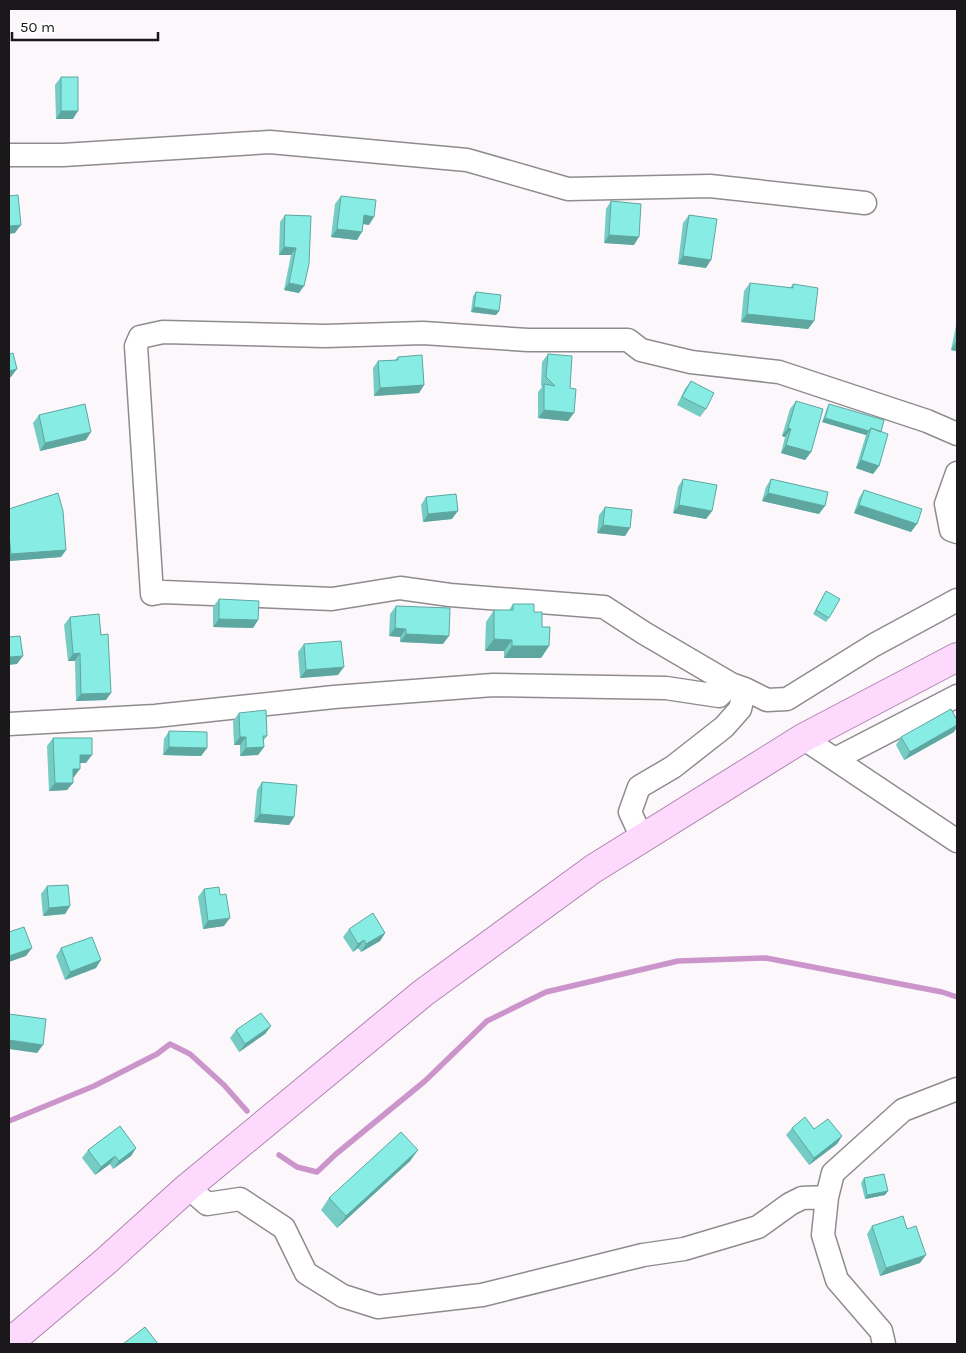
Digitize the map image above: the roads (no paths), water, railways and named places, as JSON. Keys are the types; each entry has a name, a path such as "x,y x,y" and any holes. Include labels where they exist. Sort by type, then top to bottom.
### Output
{"main road":[{"path":"9,1342 106,1261 188,1187 424,993 593,869 803,738 957,657"}],"street":[{"path":"9,155 63,155 270,142 467,160 568,189 710,186 865,203"},
{"path":"957,434 927,421 779,372 691,362 641,350 628,340 528,340 423,333 325,336 163,332 140,337 136,346 152,594 181,593 332,599 400,588 450,595 604,607 644,633 766,700 787,700 874,646 957,600"},
{"path":"957,473 946,504 951,530 957,532"},
{"path":"9,724 155,716 334,696 493,685 666,688 719,696 738,686"},
{"path":"642,838 630,812 639,787 673,766 724,726 740,709 738,686"},
{"path":"835,759 957,696"},
{"path":"803,738 957,842"},
{"path":"884,1344 881,1331 836,1280 823,1235 827,1197 833,1173 903,1110 957,1089"},
{"path":"188,1187 207,1204 240,1199 284,1228 306,1273 343,1296 378,1307 482,1295 644,1255 684,1249 758,1227 790,1204 802,1198 827,1197"}],"waterway":[{"path":"279,1155 297,1167 317,1172 336,1154 425,1081 487,1021 546,992 678,961 766,958 942,992 957,997"},
{"path":"9,1121 94,1086 157,1054 170,1044 190,1054 224,1085 247,1111"}]}
